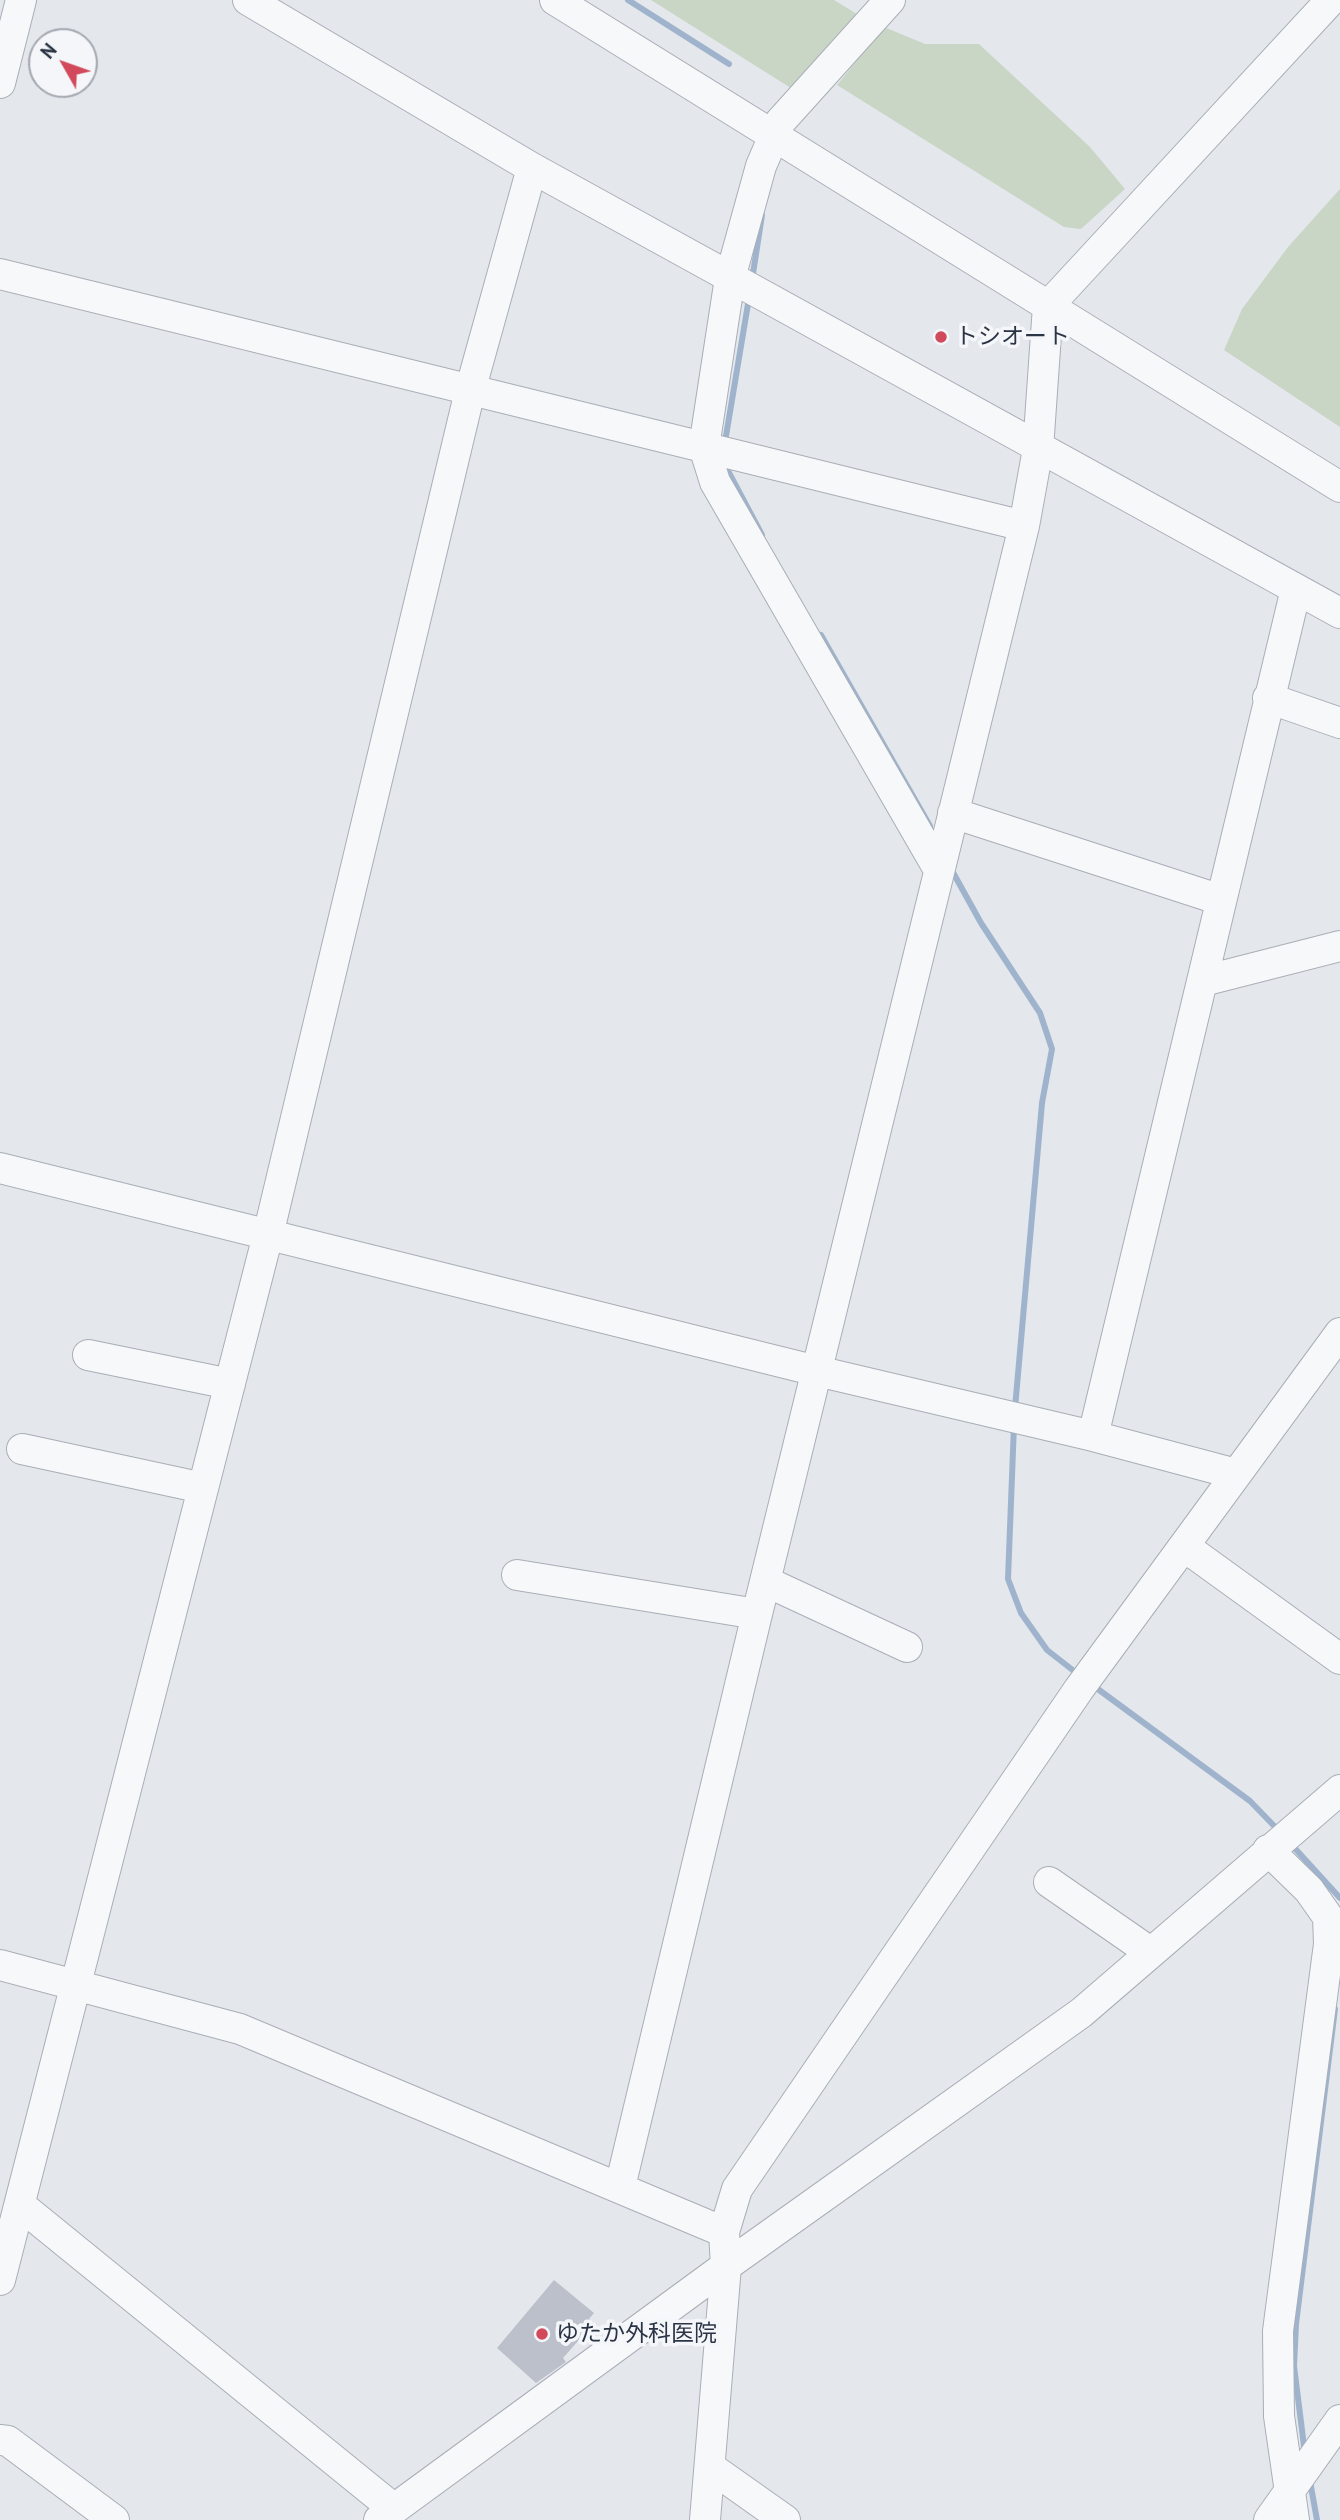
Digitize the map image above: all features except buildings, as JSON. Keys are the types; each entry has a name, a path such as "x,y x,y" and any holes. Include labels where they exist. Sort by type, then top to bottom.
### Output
{"street":[{"path":"0,83 21,0"},
{"path":"248,0 532,168 767,300 1340,613"},
{"path":"555,0 1340,486"},
{"path":"890,0 780,122 761,166 734,280 708,448 715,482 940,866"},
{"path":"620,2187 757,1614 1024,526 1038,449 1048,306 1331,0"},
{"path":"0,2280 268,1235 470,391 532,168"},
{"path":"0,274 1024,526"},
{"path":"1093,1436 1296,589"},
{"path":"1269,698 1340,723"},
{"path":"951,823 1222,900"},
{"path":"1203,981 1340,946"},
{"path":"0,1168 817,1371 1093,1436 1236,1474"},
{"path":"705,2520 726,2266 724,2232 737,2189 1086,1680 1340,1333"},
{"path":"88,1355 230,1384"},
{"path":"22,1449 203,1488"},
{"path":"1185,1547 1340,1659"},
{"path":"517,1575 757,1614"},
{"path":"767,1582 907,1647"},
{"path":"20,2205 386,2514 726,2266 1081,2013 1340,1790"},
{"path":"1278,1841 1328,1917 1329,1944 1278,2331 1279,2416 1298,2488"},
{"path":"1049,1882 1150,1952"},
{"path":"0,1965 240,2029 724,2232"},
{"path":"1269,2520 1298,2488 1340,2420"},
{"path":"0,2440 8,2441 114,2520"},
{"path":"710,2467 785,2520"}],"green space":[{"path":"651,0 834,0 862,17 794,90"},
{"path":"884,27 925,44 979,44 1090,147 1125,189 1081,229 1064,227 837,85"},
{"path":"1340,189 1340,427 1224,350 1242,309 1288,247"}],"waterway":[{"path":"628,0 729,64"},
{"path":"752,280 762,215"},
{"path":"725,442 749,298"},
{"path":"727,460 727,469 762,535"},
{"path":"821,635 930,826"},
{"path":"950,867 981,923 1040,1013 1052,1049 1042,1103 1015,1408"},
{"path":"1014,1425 1008,1579 1021,1613 1047,1650 1079,1675"},
{"path":"1091,1684 1250,1801 1280,1832"},
{"path":"1290,1843 1340,1898"},
{"path":"1305,2454 1294,2366 1296,2324 1335,2009"},
{"path":"1310,2481 1317,2520"}],"place":[{"name":"トシオート","path":"941,337"},
{"name":"ゆたか外科医院","path":"542,2334"}]}
